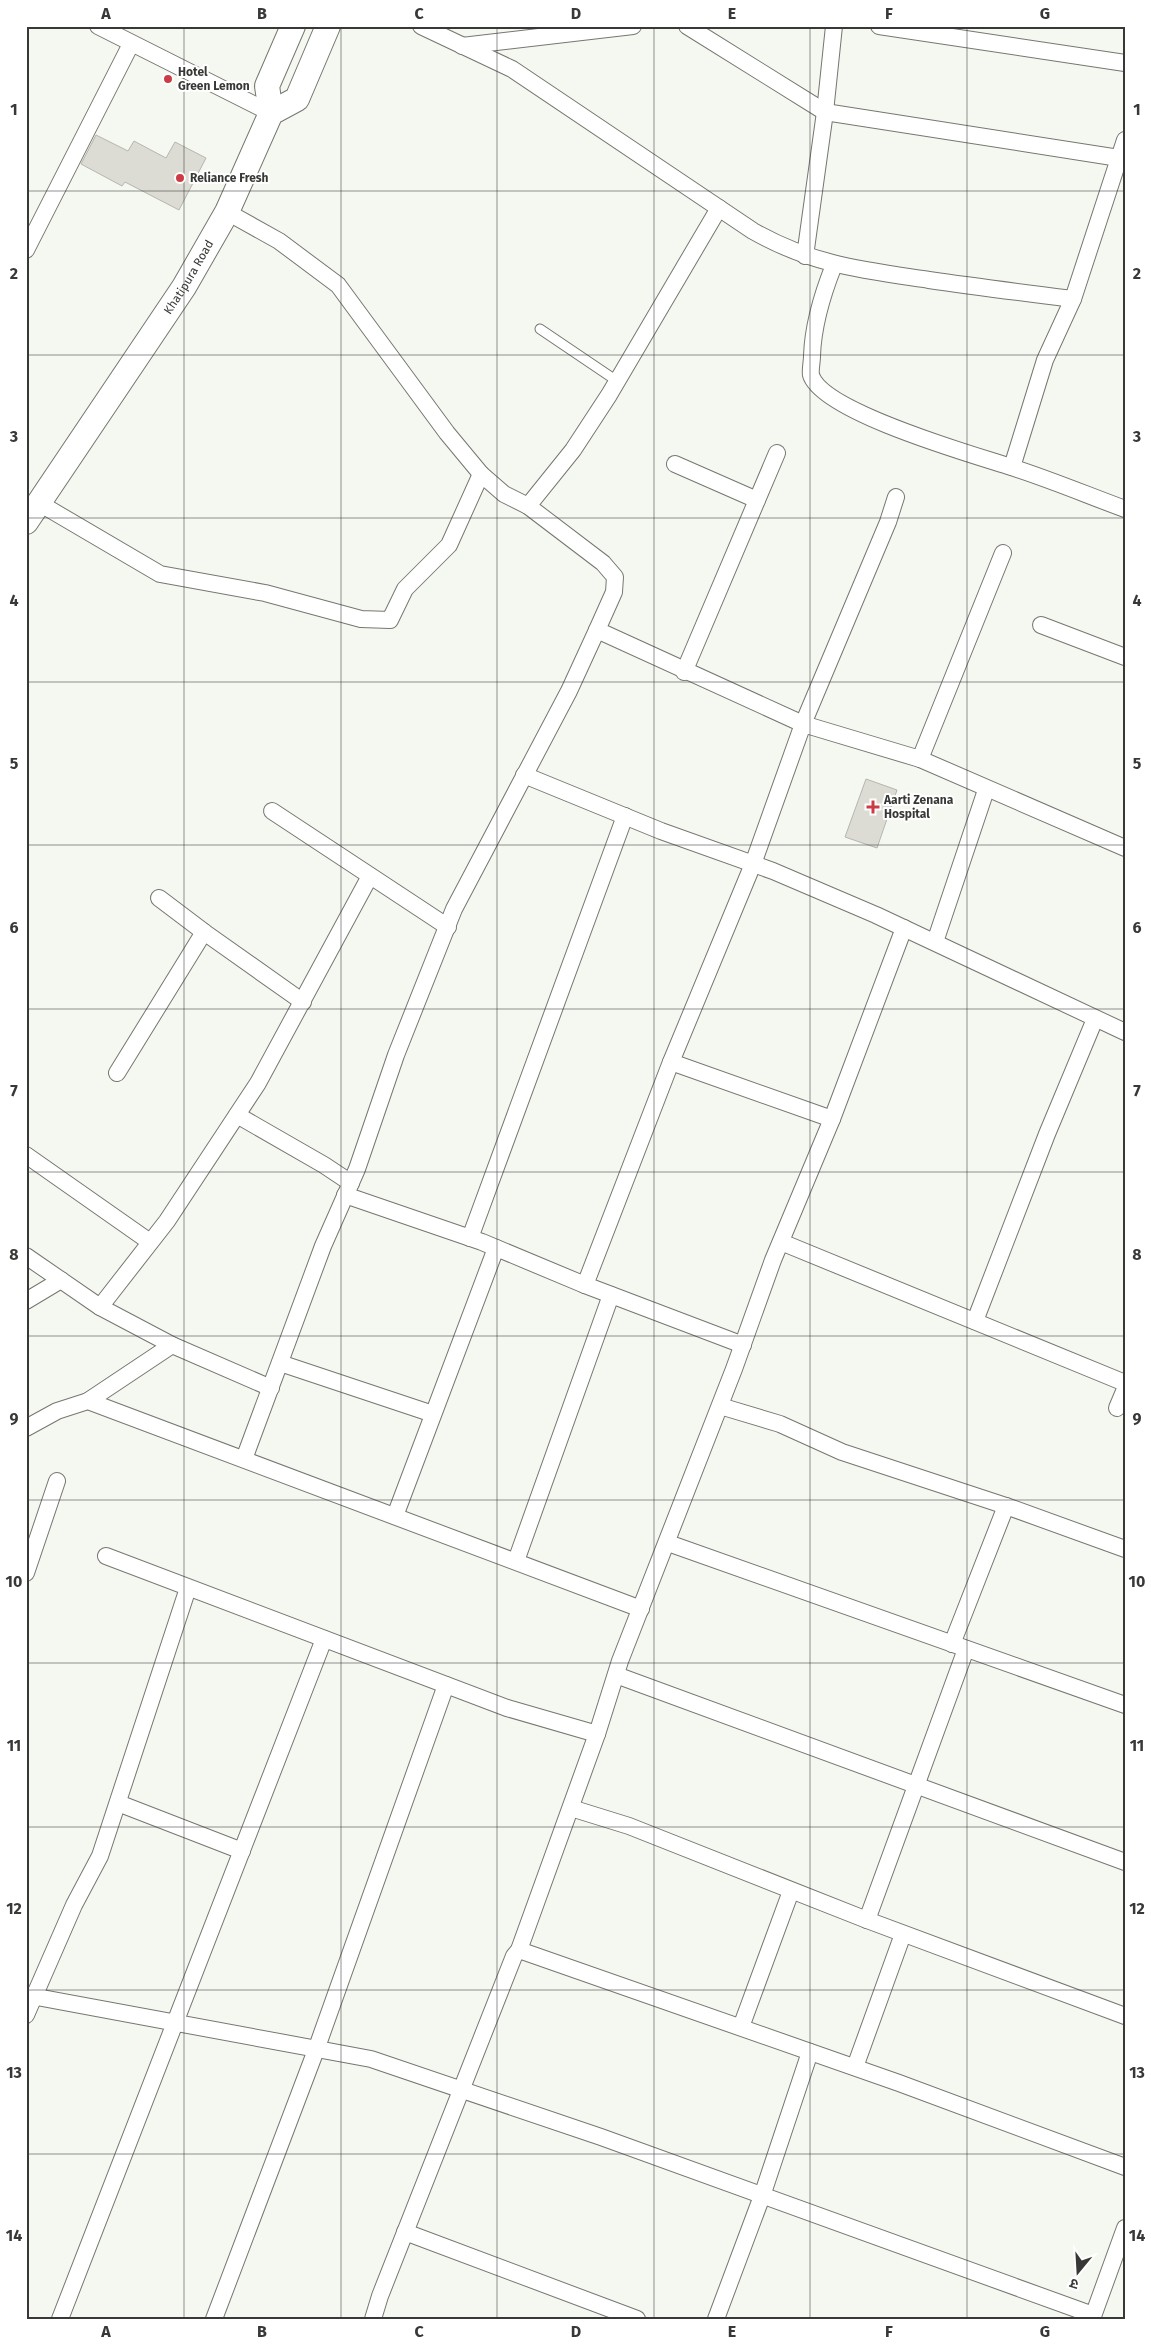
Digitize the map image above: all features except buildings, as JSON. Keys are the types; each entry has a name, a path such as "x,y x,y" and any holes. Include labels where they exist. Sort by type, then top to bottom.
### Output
{"main road":[{"path":"293,26 267,86 271,113 297,99 328,26"},
{"name":"Khatipura Road","path":"32,512 184,287 227,212 271,113"}],"street":[{"path":"98,26 271,113"},
{"path":"421,26 512,69 719,208 775,243 806,256 834,265 980,288 1073,299"},
{"path":"462,46 633,26"},
{"path":"687,26 825,112 1119,158"},
{"path":"806,256 834,26"},
{"path":"879,26 1125,63"},
{"path":"26,250 131,44"},
{"path":"1012,467 1045,360 1073,299 1125,140"},
{"path":"528,506 573,450 617,381 719,208"},
{"path":"227,212 278,241 338,285 447,434 481,474 504,494 528,506 603,563 615,577 614,592 569,691 454,909 396,1054 348,1189 323,1246 244,1459"},
{"path":"834,265 822,294 813,336 811,374 818,386 852,409 945,448 1012,467 1125,509"},
{"path":"684,672 777,453"},
{"path":"675,464 757,500"},
{"path":"32,512 160,574 265,594 361,619 390,620 405,589 449,545 481,474"},
{"path":"585,1285 671,1062 753,864 803,724 888,522 896,497"},
{"path":"920,759 1003,554"},
{"path":"1041,625 1125,657"},
{"path":"597,630 684,672 803,724 920,759 986,790 1125,848"},
{"path":"524,775 625,816 753,864 904,928 1125,1032"},
{"path":"935,942 986,790"},
{"path":"272,811 448,927"},
{"path":"470,1238 625,816"},
{"path":"100,1307 167,1221 258,1083 304,1002 370,876"},
{"path":"158,898 304,1002"},
{"path":"373,2319 460,2089 514,1956 519,1950 571,1808 616,1675 668,1543 781,1242 832,1119 904,928"},
{"path":"116,1073 204,932"},
{"path":"975,1321 1094,1018"},
{"path":"671,1062 832,1119"},
{"path":"237,1115 348,1189 585,1285 743,1345"},
{"path":"26,1155 150,1242"},
{"path":"781,1242 1125,1383"},
{"path":"395,1516 496,1248"},
{"path":"26,1256 100,1307 172,1345 271,1388"},
{"path":"26,1301 61,1280"},
{"path":"516,1560 611,1295"},
{"path":"26,1428 58,1411 88,1401 172,1345"},
{"path":"280,1363 433,1414"},
{"path":"1117,1408 1125,1389"},
{"path":"88,1401 516,1560 641,1609"},
{"path":"720,1406 780,1424 842,1452 1006,1506 1125,1549"},
{"path":"26,1573 57,1481"},
{"path":"867,1920 917,1785 959,1646 1006,1506"},
{"path":"668,1543 1125,1705"},
{"path":"106,1556 507,1708 597,1734"},
{"path":"26,2015 30,1996 100,1856 188,1588"},
{"path":"60,2319 324,1639"},
{"path":"616,1675 1125,1862"},
{"path":"214,2319 316,2050 446,1685"},
{"path":"118,1804 242,1851"},
{"path":"571,1808 629,1826 903,1934 1125,2016"},
{"path":"741,2028 791,1890"},
{"path":"855,2067 903,1934"},
{"path":"519,1950 855,2067 1125,2167"},
{"path":"30,1996 371,2059 762,2196 1092,2317 1125,2228"},
{"path":"716,2319 762,2196 810,2052"},
{"path":"405,2232 637,2319"}],"lane":[{"path":"540,329 617,381"}],"place":[{"name":"Hotel Green Lemon","path":"168,79"},
{"name":"Reliance Fresh","path":"180,178"},
{"name":"Aarti Zenana Hospital","path":"873,807"}]}
